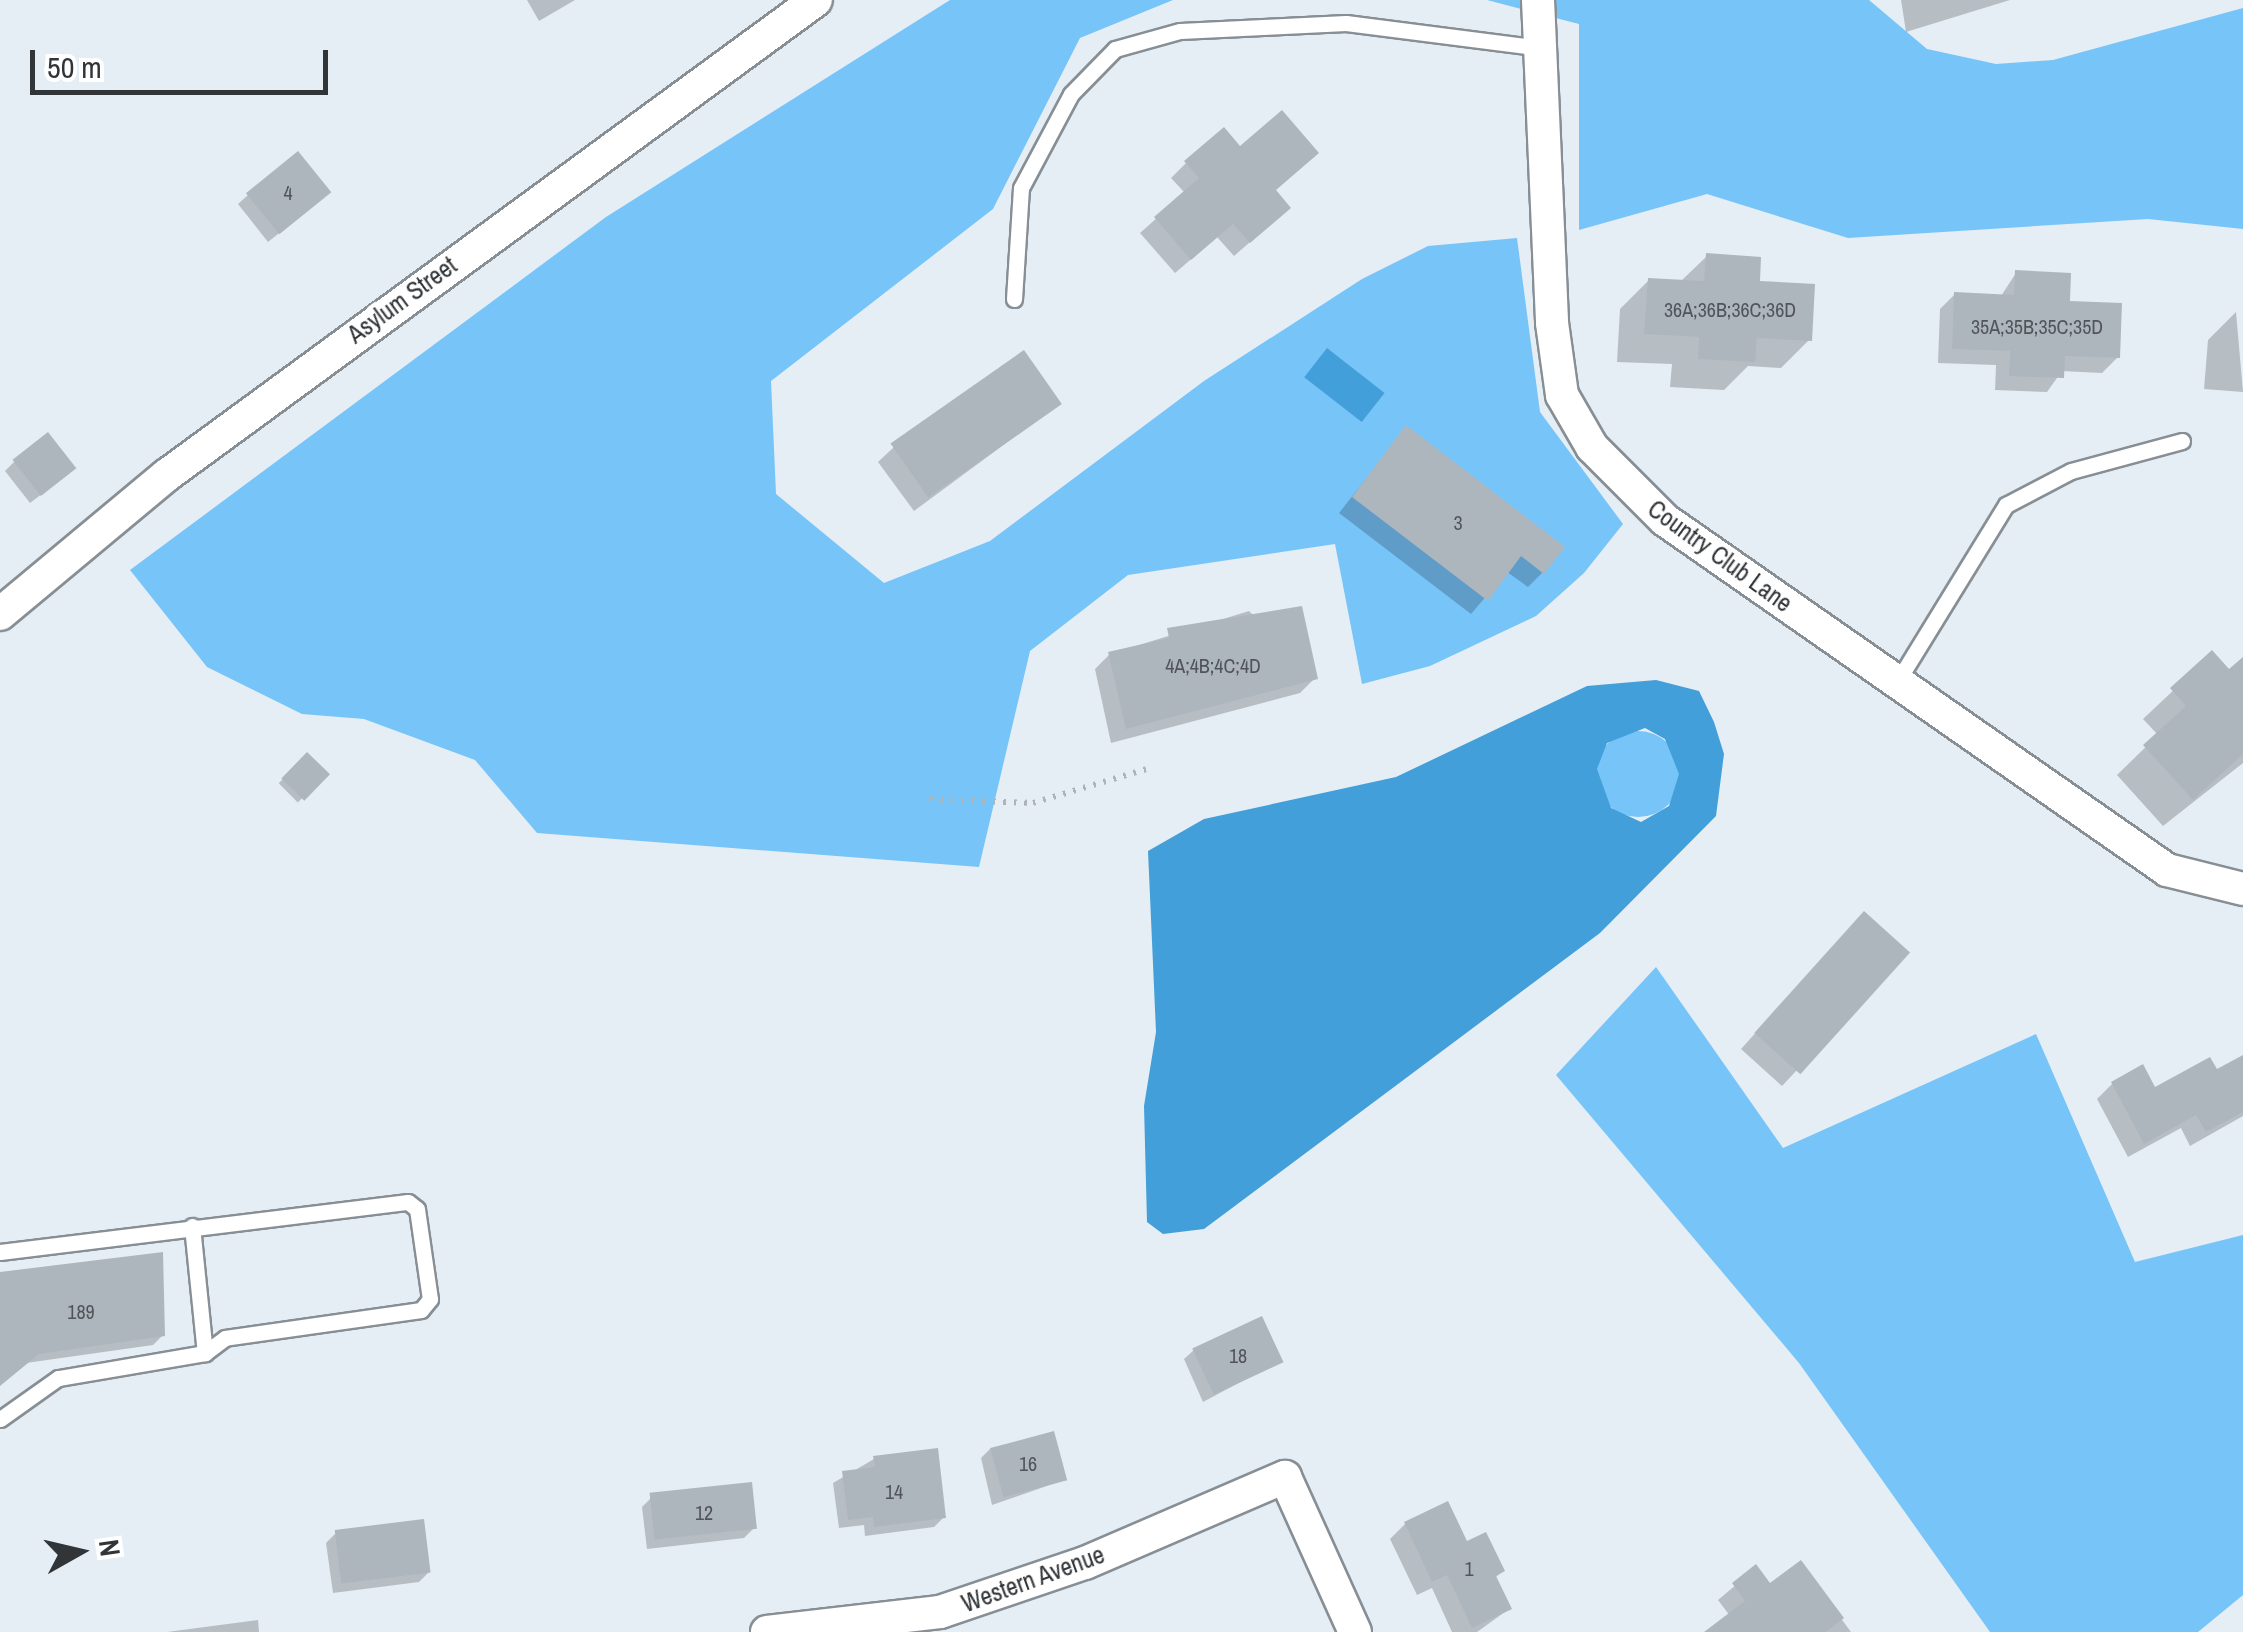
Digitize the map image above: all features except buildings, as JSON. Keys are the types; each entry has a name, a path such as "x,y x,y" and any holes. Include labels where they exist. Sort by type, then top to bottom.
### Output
{"street":[{"name":"Asylum Street","path":"0,614 183,463 816,0"},
{"name":"Country Club Lane","path":"1538,0 1545,48 1552,324 1574,423 1665,520 2167,870 2243,890"},
{"name":"Western Avenue","path":"767,1632 940,1612 1085,1563 1285,1477 1355,1632"}],"lane":[{"path":"1014,300 1021,188 1071,94 1115,49 1180,31 1346,23 1545,48"},
{"path":"1898,682 2006,505 2072,471 2182,441"},
{"path":"0,1252 408,1202 418,1210 430,1299 421,1310 226,1338 206,1352 58,1378 0,1419"},
{"path":"192,1226 206,1352"}],"path":[{"path":"930,799 1033,803 1146,768"}],"shaded area":[{"path":"950,0 1173,0 1080,38 993,209 771,381 776,494 884,583 990,541 1204,381 1362,279 1428,246 1517,238 1540,412 1623,524 1584,573 1536,616 1430,666 1362,684 1335,544 1128,575 1030,651 979,867 537,833 475,760 364,719 302,714 207,667 130,570 606,217"},
{"path":"1487,0 1869,0 1927,49 1996,64 2053,60 2243,8 2243,229 2148,219 1848,238 1707,194 1579,230 1579,24"},
{"path":"1327,348 1385,393 1362,422 1304,377"},
{"path":"1656,680 1699,691 1724,754 1716,816 1600,933 1204,1229 1163,1234 1147,1222 1144,1106 1156,1032 1148,851 1204,819 1396,777 1587,686","holes":["1645,728 1665,739 1679,774 1669,806 1641,822 1611,808 1597,769 1607,743"]},
{"path":"1638,731 1655,734 1669,743 1678,757 1678,791 1669,805 1655,814 1638,817 1621,814 1607,805 1598,791 1595,774 1598,757 1607,743 1621,734"},
{"path":"1656,967 1783,1148 2036,1034 2135,1262 2243,1235 2243,1595 2198,1632 1990,1632 1799,1363 1556,1075"}]}
